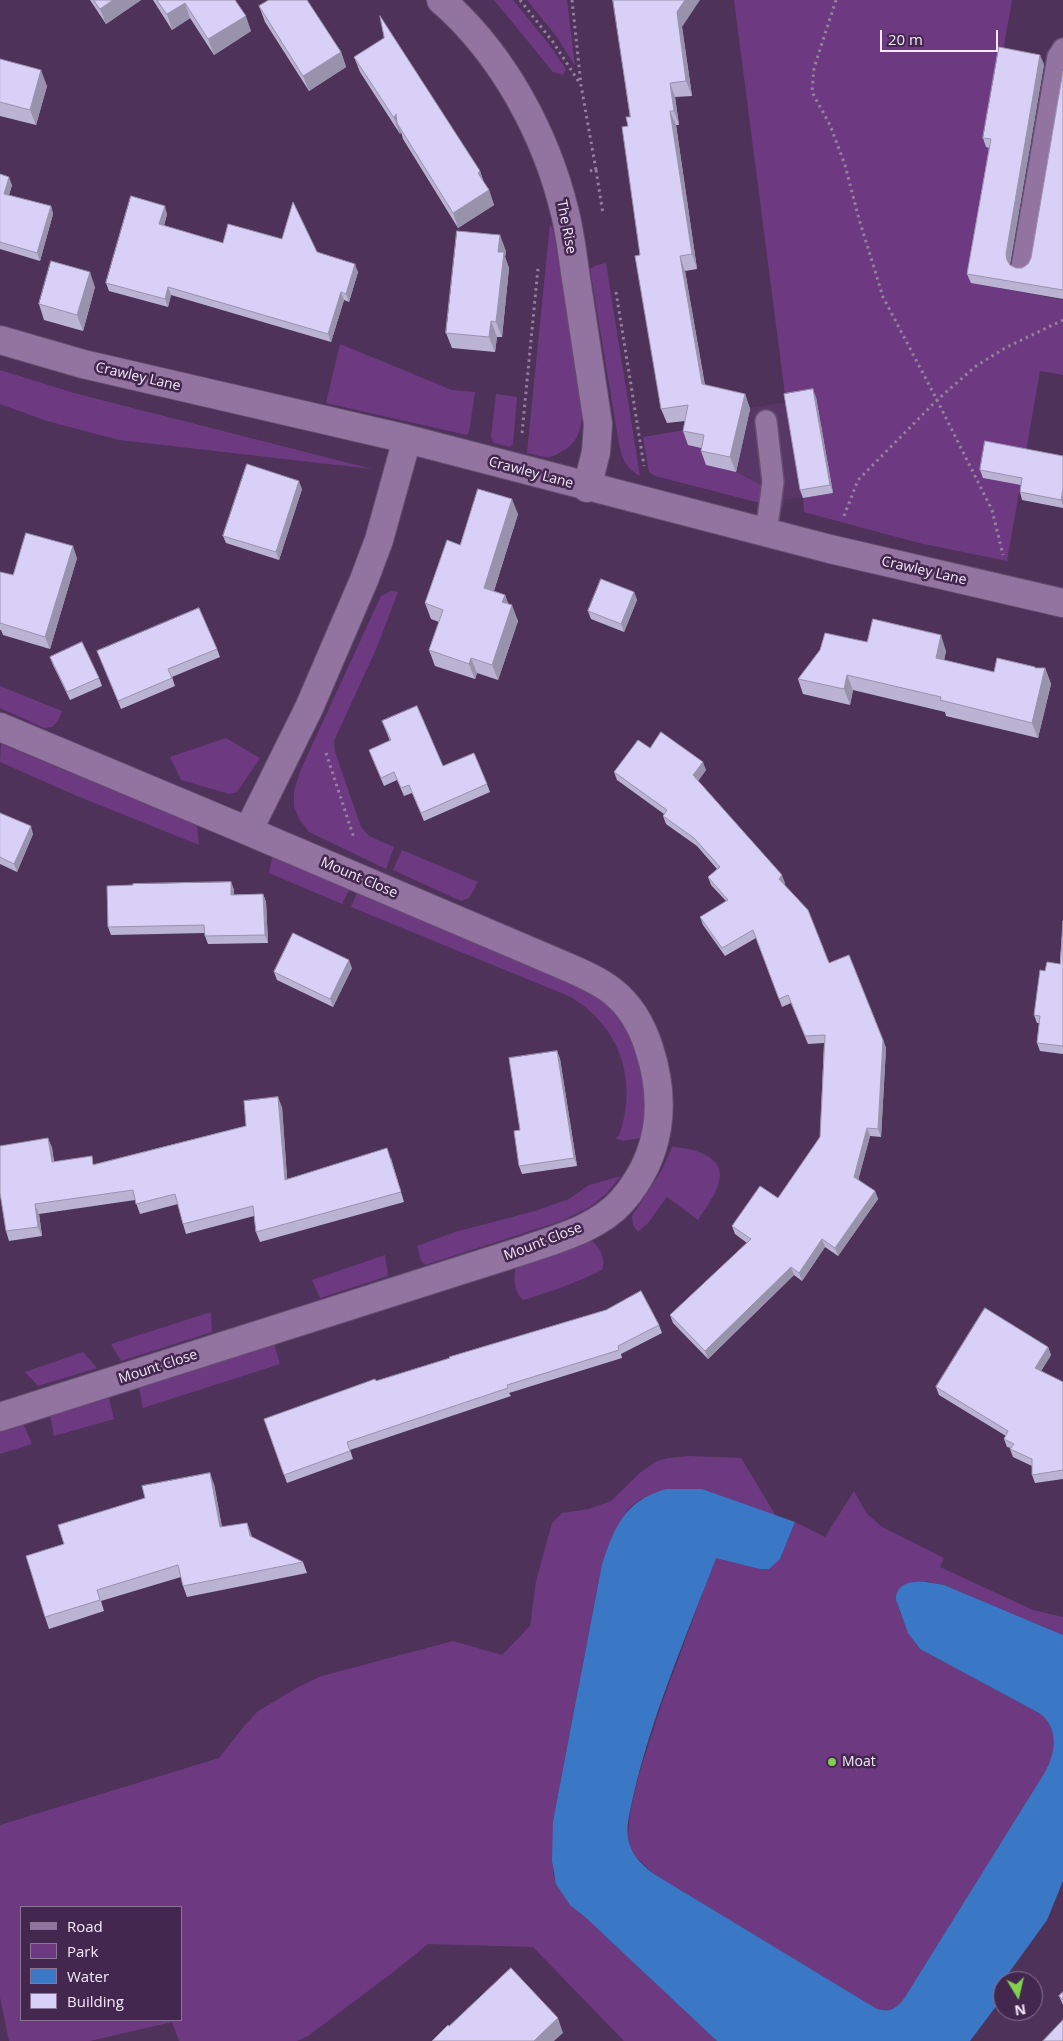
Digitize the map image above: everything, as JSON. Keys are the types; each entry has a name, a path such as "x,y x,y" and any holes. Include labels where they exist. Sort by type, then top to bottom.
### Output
{"street":[{"name":"The Rise","path":"441,0 461,18 486,46 506,75 540,139 566,214 598,424 596,452 587,488"},
{"name":"Crawley Lane","path":"0,340 83,364 407,440 587,488 650,502 830,549 1063,602"},
{"path":"248,831 309,708 364,580 379,540 407,440"},
{"name":"Mount Close","path":"0,727 587,976 612,991 632,1011 649,1048 660,1094 659,1123 651,1152 638,1178 621,1202 597,1221 567,1235 509,1255 0,1417"}],"lane":[{"path":"1022,266 1058,57 1063,50"},
{"path":"766,421 773,482 766,533"}],"path":[{"path":"520,0 553,42 581,85"},
{"path":"572,0 581,85 604,219"},
{"path":"836,0 814,68 812,92 830,125 845,165 883,297 992,510 1003,555 1004,590"},
{"path":"553,174 596,170"},
{"path":"519,469 538,265"},
{"path":"615,287 650,502"},
{"path":"830,549 858,480 937,400 976,366 1005,348 1063,320"},
{"path":"309,708 370,883"}],"shaded area":[{"path":"816,397 833,493 785,499 783,508 760,503 706,465 750,408"}],"green space":[{"path":"494,0 513,0 548,43 566,69 563,75 553,72"},
{"path":"527,0 567,0 575,66 557,37"},
{"path":"734,0 1012,0 986,147 995,149 999,288 1063,300 1063,375 1040,371 1007,561 919,543 804,512 803,498 833,493 816,397 786,402"},
{"path":"550,224 553,230 580,384 582,412 579,431 569,447 556,455 542,457 527,453"},
{"path":"606,263 640,476 625,463 619,444 590,269"},
{"path":"340,344 452,390 475,392 467,435 326,403"},
{"path":"0,370 74,393 372,469 119,440 47,421 0,404"},
{"path":"496,394 517,397 513,444 510,447 494,443 491,437"},
{"path":"691,429 709,450 706,465 736,472 763,486 760,503 655,476 649,472 643,437"},
{"path":"391,591 398,592 377,647 334,741 335,752 361,827 369,836 394,847 386,869 309,832 299,819 294,806 294,791 301,769 381,596"},
{"path":"0,686 62,711 58,721 52,727 44,728 0,708"},
{"path":"226,738 260,758 237,792 229,794 181,780 170,757"},
{"path":"1,744 197,825 199,845 77,796 0,762"},
{"path":"402,850 478,882 469,898 461,901 393,870"},
{"path":"273,853 350,888 342,904 269,873"},
{"path":"358,890 593,992 623,1025 632,1039 641,1060 647,1083 648,1105 647,1116 640,1138 623,1141 615,1138 619,1136 624,1119 626,1085 624,1069 612,1038 588,1009 571,997 351,907"},
{"path":"672,1147 697,1151 712,1159 720,1173 718,1187 698,1220 667,1197 648,1223 638,1232 633,1225 632,1216 662,1170"},
{"path":"621,1176 606,1194 590,1207 561,1221 425,1265 421,1260 417,1246 455,1232 535,1211 569,1199 589,1185"},
{"path":"592,1241 602,1254 602,1270 543,1294 523,1300 520,1297 515,1284 515,1270 517,1266 567,1251"},
{"path":"385,1255 388,1276 320,1298 312,1280"},
{"path":"211,1312 212,1332 121,1361 111,1344"},
{"path":"274,1344 280,1364 143,1408 139,1388"},
{"path":"83,1352 97,1368 38,1386 25,1372"},
{"path":"109,1398 114,1419 54,1436 50,1415"},
{"path":"24,1425 32,1444 0,1454 0,1432"},
{"path":"690,1456 741,1458 776,1516 702,1489 641,1499 629,1508 621,1520 602,1564 553,1821 553,1874 570,1905 717,2041 624,2041 533,1947 428,1944 308,2036 297,2041 179,2041 172,2022 90,2041 9,2041 0,1997 0,1825 219,1758 258,1711 302,1685 322,1676 453,1641 502,1655 530,1626 536,1581 552,1523 562,1513 589,1509 611,1501 642,1471 657,1461"},
{"path":"854,1491 867,1514 882,1527 944,1558 940,1567 1033,1610 1063,1617 1063,1635 944,1585 926,1581 896,1596 905,1624 920,1649 1039,1713 1050,1725 1054,1741 1052,1757 1045,1772 905,1997 896,2007 890,2010 877,2009 654,1874 635,1856 630,1847 628,1836 630,1812 639,1774 662,1703 716,1557 760,1569 780,1559 795,1522 825,1537"}],"water":[{"path":"666,1489 702,1489 795,1522 780,1559 769,1569 760,1569 716,1558 671,1674 651,1733 628,1821 629,1844 641,1863 654,1874 877,2009 893,2009 905,1997 1045,1772 1052,1757 1054,1741 1050,1725 1039,1713 920,1649 908,1633 896,1600 897,1592 907,1583 922,1582 944,1585 1063,1635 1063,1881 1047,1920 1010,1971 993,1971 993,2010 970,2041 717,2041 570,1905 556,1884 552,1861 553,1821 602,1564 617,1526 624,1516 631,1508 652,1494"}],"building":[{"path":"94,0 113,0 100,9"},
{"path":"157,0 235,0 246,16 208,39 185,3 167,14"},
{"path":"269,0 307,0 341,52 303,76 259,6"},
{"path":"613,0 685,0 677,12 686,81 670,83 674,111 670,111 692,254 680,256 702,384 745,394 730,457 701,451 704,435 683,431 688,405 661,409 635,256 640,255 622,127 628,126 626,117 630,117"},
{"path":"380,16 480,171 478,173 489,190 453,213 397,123 396,114 394,118 354,57 384,38"},
{"path":"999,47 1040,55 1006,254 1010,265 1016,268 1022,268 1028,264 1031,258 1063,71 1063,290 967,274 991,139 983,138"},
{"path":"0,59 41,70 30,110 0,102"},
{"path":"0,174 9,177 4,194 51,206 37,253 0,242"},
{"path":"131,196 165,206 159,224 223,243 228,224 282,239 293,202 317,252 355,264 346,294 341,292 328,334 168,287 165,299 106,283"},
{"path":"457,231 500,235 498,252 504,252 496,322 491,321 489,337 446,333"},
{"path":"51,261 90,272 77,315 39,304"},
{"path":"813,389 830,485 800,490 784,394"},
{"path":"985,441 1063,456 1061,500 1020,492 1022,478 980,470"},
{"path":"247,464 299,481 276,552 223,536"},
{"path":"478,489 512,499 484,588 505,595 502,602 512,605 492,665 471,658 469,664 429,650 443,610 425,603 447,540 460,545"},
{"path":"26,533 73,546 45,637 0,623 0,572 13,575"},
{"path":"601,579 634,592 621,624 588,611"},
{"path":"199,608 217,649 168,669 172,678 118,701 97,651"},
{"path":"873,619 941,635 936,658 994,672 997,658 1035,668 1045,668 1032,723 940,700 941,697 847,675 844,689 798,679 820,650 825,633 867,642"},
{"path":"82,642 99,678 67,692 50,657"},
{"path":"417,706 443,766 474,753 487,784 421,813 409,785 401,788 394,772 381,778 369,750 391,740 382,721"},
{"path":"661,732 703,762 693,775 782,875 779,879 808,910 829,963 849,955 883,1040 878,1129 867,1128 854,1177 875,1191 835,1248 822,1239 799,1273 791,1267 705,1351 670,1315 751,1239 732,1226 760,1186 778,1198 820,1137 825,1035 805,1036 788,995 779,999 753,930 722,948 700,917 728,900 708,877 720,867 694,838 663,816 667,810 614,772 638,740 650,748"},
{"path":"0,813 31,826 14,864 0,857"},
{"path":"231,882 231,895 263,894 265,935 205,936 204,925 108,927 107,886"},
{"path":"1063,921 1063,1046 1037,1043 1040,1016 1034,1015 1040,970 1045,971 1047,962 1060,964"},
{"path":"293,933 349,960 330,999 274,972"},
{"path":"557,1051 574,1158 519,1166 514,1131 520,1130 509,1058"},
{"path":"278,1097 285,1180 387,1148 401,1192 256,1232 253,1206 183,1224 175,1194 136,1204 133,1190 35,1204 38,1227 6,1231 0,1193 0,1146 48,1138 52,1162 92,1156 93,1165 246,1126 244,1101"},
{"path":"641,1291 659,1325 618,1346 619,1350 507,1385 508,1388 347,1442 350,1451 284,1475 264,1419 375,1379 376,1381 606,1310"},
{"path":"985,1308 1048,1347 1035,1368 1063,1382 1063,1470 1032,1475 1032,1459 1010,1449 1014,1444 1004,1439 1008,1431 936,1387"},
{"path":"210,1473 220,1527 247,1523 250,1536 303,1562 183,1586 178,1565 97,1590 100,1600 45,1617 26,1556 64,1544 58,1525 145,1498 142,1486"},
{"path":"511,1968 558,2018 534,2041 432,2041 448,2025"},
{"path":"1063,1992 1063,2000 1059,1996"},
{"path":"1063,2020 1063,2041 1043,2041"}],"place":[{"name":"Moat","path":"832,1762"}]}
